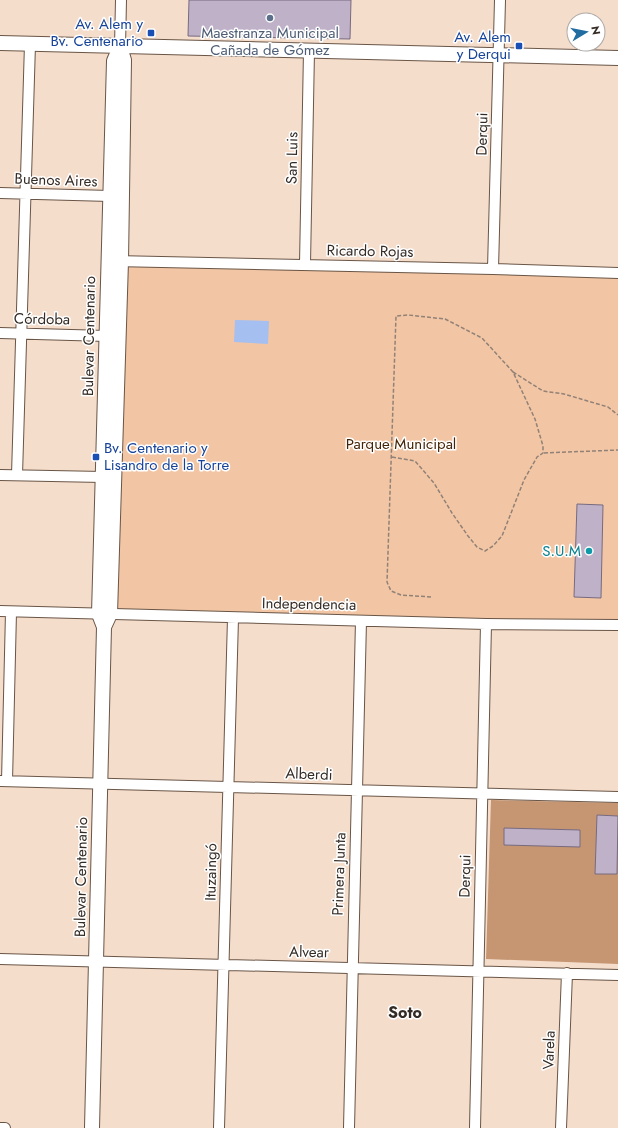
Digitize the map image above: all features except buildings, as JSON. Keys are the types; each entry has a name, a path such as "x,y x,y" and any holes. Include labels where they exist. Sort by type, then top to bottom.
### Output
{"main road":[{"path":"0,43 618,58"},
{"name":"Bulevar Centenario","path":"104,619 103,477 106,336 115,261 110,196 114,61 120,47"},
{"name":"Bulevar Centenario","path":"92,1128 104,619 115,261 124,60 120,47"}],"street":[{"name":"Bulevar Centenario","path":"120,47 121,0"},
{"name":"Derqui","path":"494,269 500,0"},
{"path":"18,475 30,44"},
{"name":"San Luis","path":"305,264 309,51"},
{"name":"Buenos Aires","path":"0,193 110,196"},
{"name":"Ricardo Rojas","path":"115,261 305,264 618,273"},
{"name":"Córdoba","path":"0,333 106,336"},
{"path":"0,475 103,477"},
{"name":"Independencia","path":"0,611 104,619 233,618 486,624 618,625"},
{"path":"4,781 11,612"},
{"name":"Ituzaingó","path":"219,1128 233,618"},
{"name":"Primera Junta","path":"348,1128 361,621"},
{"name":"Derqui","path":"475,1128 486,624"},
{"name":"Alberdi","path":"4,781 618,797"},
{"name":"Alvear","path":"0,959 618,975"},
{"name":"Varela","path":"561,1128 567,974"},
{"path":"0,1128 5,1128"}],"path":[{"path":"431,597 401,595 391,591 387,582 396,316 408,315 445,319 482,338 512,372 534,419 543,446 543,453"},
{"path":"512,372 543,391 564,394 608,407 618,415"},
{"path":"392,457 415,461 434,484 472,541 477,547 485,551 493,546 502,536 524,480 537,457 543,453 618,450"}],"green space":[{"name":"Parque Municipal","path":"121,261 618,273 618,625 110,614"}],"shaded area":[{"path":"491,800 618,803 618,964 486,959"}],"water":[{"path":"235,320 269,321 268,344 234,342"}],"place":[{"name":"Maestranza Municipal Cañada de Gómez","path":"270,18"},
{"name":"Av. Alem y Bv. Centenario","path":"151,33"},
{"name":"Av. Alem y Derqui","path":"519,46"},
{"name":"Bv. Centenario y Lisandro de la Torre","path":"96,457"},
{"name":"S.U.M","path":"589,551"}],"district":[{"name":"Soto","path":"405,1012"}]}
